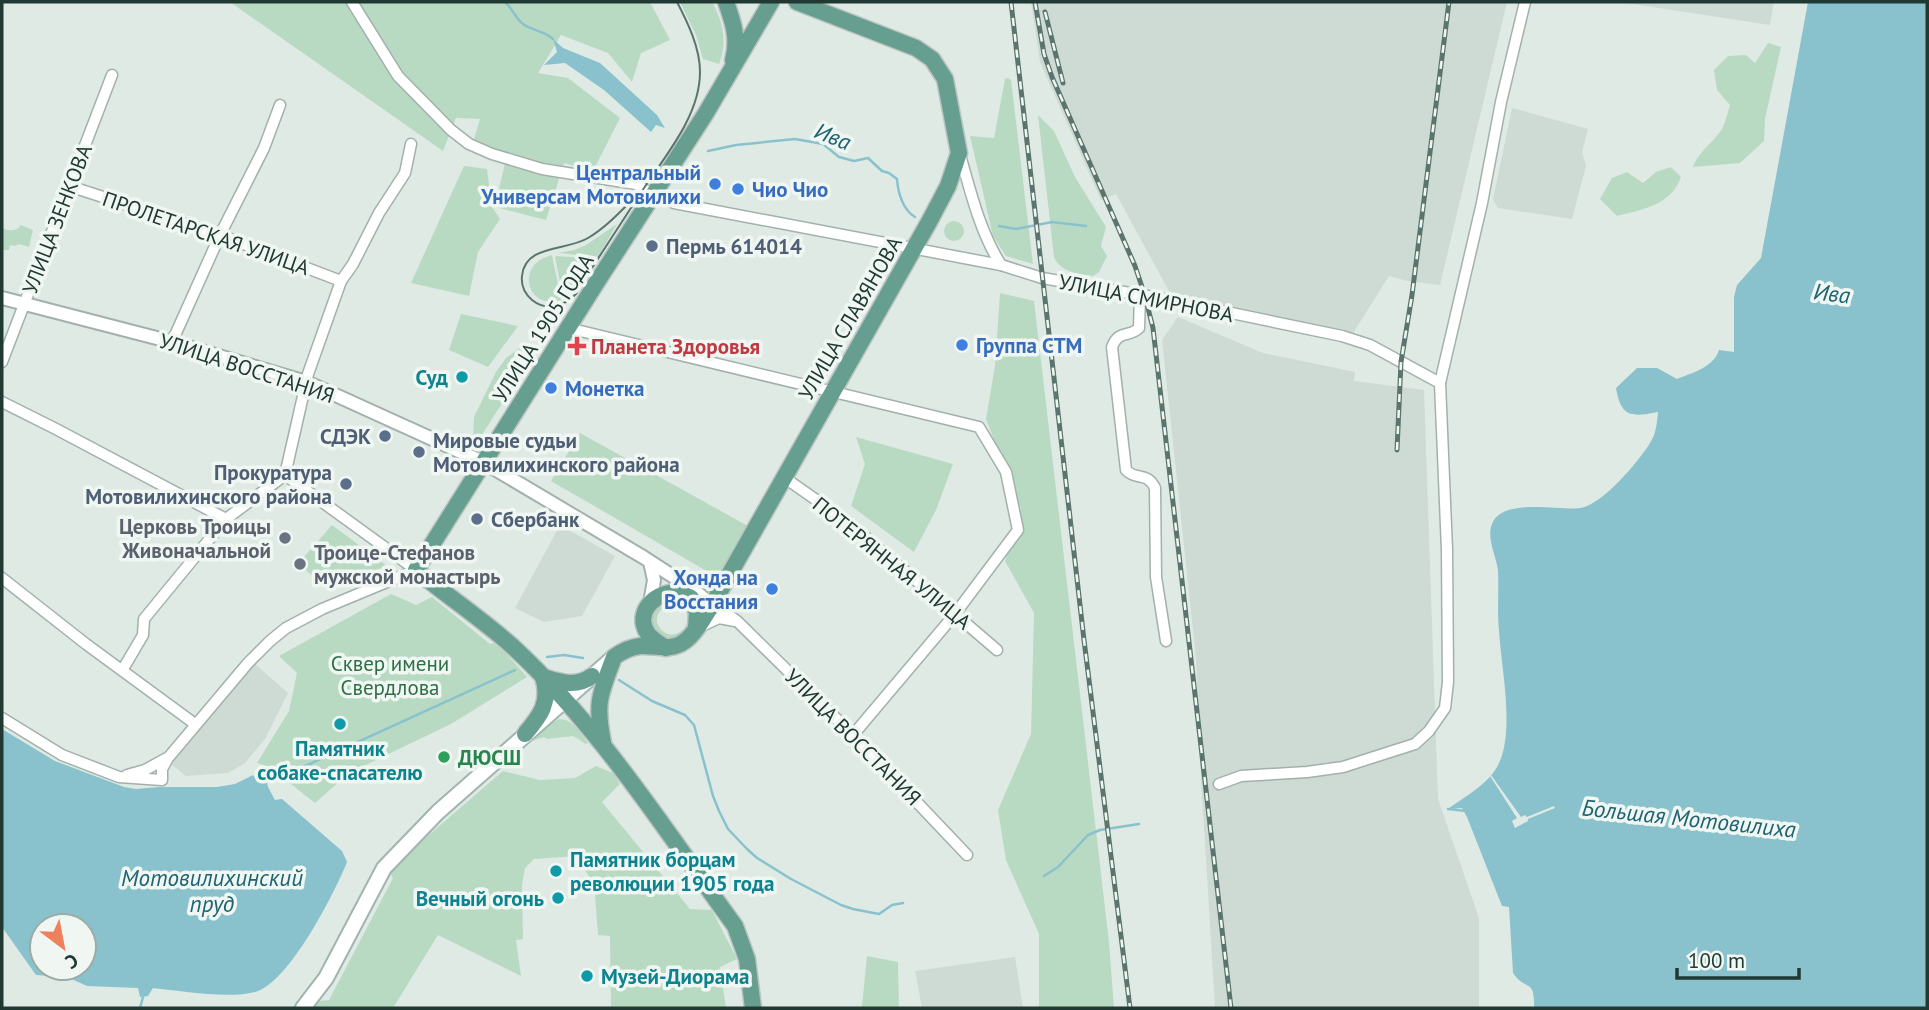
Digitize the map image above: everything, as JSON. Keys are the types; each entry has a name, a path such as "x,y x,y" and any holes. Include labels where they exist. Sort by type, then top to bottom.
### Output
{"main road":[{"name":"УЛИЦА 1905 ГОДА","path":"726,2 735,26 736,41 735,55 727,78"},
{"name":"УЛИЦА 1905 ГОДА","path":"416,570 727,78 772,2"},
{"name":"УЛИЦА СЛАВЯНОВА","path":"696,628 712,605 914,249 948,186 959,153 945,79 932,59 916,48 797,2"},
{"path":"416,570 509,643 603,744 735,926 747,959 753,1008"},
{"path":"303,1008 326,978 384,869 438,811 614,657 640,646 666,648 686,640 696,628 697,612 691,598 681,593 664,594 650,603 643,617 644,625 652,638 666,648"},
{"path":"603,744 598,703 614,657"},
{"path":"543,677 571,684 585,681 592,676"},
{"path":"525,734 542,713 545,696 543,677"}],"street":[{"name":"УЛИЦА СМИРНОВА","path":"352,2 398,76 451,130 469,144 492,154 542,169 636,184 674,203 1001,265 1042,278 1140,295 1359,340 1440,383"},
{"path":"1219,784 1241,776 1343,767 1415,744 1429,731 1445,708 1448,682 1447,550 1440,383 1525,2"},
{"name":"УЛИЦА ЗЕНКОВА","path":"2,362 112,75"},
{"path":"172,342 220,235 264,148 280,105"},
{"path":"123,669 143,635 144,620 226,519 285,475 306,382 341,281 354,264 379,213 405,173 411,144"},
{"path":"959,153 989,245 1001,265"},
{"name":"ПРОЛЕТАРСКАЯ УЛИЦА","path":"69,186 220,235 341,281"},
{"path":"1140,295 1139,328 1122,334 1112,347 1126,470 1132,475 1150,479 1154,488 1156,577 1166,640"},
{"name":"УЛИЦА ВОССТАНИЯ","path":"2,298 172,342 306,382 483,462"},
{"path":"568,328 979,427 1006,472 1018,530 955,614 853,735"},
{"path":"2,402 226,519"},
{"path":"483,462 647,559 712,605"},
{"path":"285,475 416,570"},
{"name":"ПОТЕРЯННАЯ УЛИЦА","path":"785,478 849,523 997,650"},
{"path":"647,559 654,580 650,603"},
{"path":"2,718 62,755 119,777 162,780 162,769 168,758 248,663 270,641 286,628 321,608 416,570"},
{"path":"665,571 691,598"},
{"path":"2,578 195,724"},
{"name":"УЛИЦА ВОССТАНИЯ","path":"691,598 702,604 712,605 737,621 853,735 967,855"},
{"path":"696,628 719,618 737,621"},
{"path":"119,777 145,770 168,758"}],"shaded area":[{"path":"1031,2 1507,2 1440,285 1389,276 1353,333 1170,293 1116,194 1101,200 1040,62"},
{"path":"1620,2 1774,2 1770,25"},
{"path":"1512,108 1588,129 1582,152 1586,166 1572,219 1498,208 1496,205 1493,199"},
{"path":"1178,317 1263,353 1355,372 1354,381 1424,390 1438,799 1479,918 1479,1008 1215,1008 1196,658 1162,340"},
{"path":"560,525 615,556 582,616 544,622 515,608"},
{"path":"253,662 288,693 265,739 245,763 228,773 186,776 171,764"},
{"path":"1015,957 1023,1008 922,1008 915,971"}],"green space":[{"path":"230,2 650,2 670,40 641,53 632,82 608,53 561,35 538,73 568,78 620,118 593,171 564,163 546,220 495,207 507,154 473,143 480,119 456,118 443,151"},
{"path":"680,2 712,2 723,33 719,64 703,59 696,35"},
{"path":"1768,43 1781,47 1765,119 1764,141 1740,163 1693,167 1699,155 1723,127 1730,105 1717,90 1714,70 1728,56 1746,55 1755,63"},
{"path":"1005,79 1011,80 1033,264 1006,256 993,236 970,136 994,138"},
{"path":"1038,115 1054,131 1075,177 1106,227 1101,246 1107,256 1099,272 1093,276 1065,269 1054,257"},
{"path":"464,166 487,169 492,207 500,219 478,252 469,296 411,283"},
{"path":"1671,167 1681,177 1671,194 1655,204 1617,216 1600,199 1612,178 1627,172 1643,183 1656,172"},
{"path":"954,221 961,224 964,231 961,238 954,241 947,238 944,231 947,224"},
{"path":"617,224 598,257 558,253 586,245"},
{"path":"21,225 33,230 29,247 10,245 9,250 2,250 2,228 12,230"},
{"path":"552,255 561,300 550,302 533,293 529,277 532,268 540,260"},
{"path":"555,257 596,259 587,274 563,296"},
{"path":"1000,293 1034,301 1109,942 1114,1008 1039,1008 1039,934 1006,860 998,810 1031,734 1034,613 1005,561 1021,509 986,419 995,366"},
{"path":"461,314 518,326 488,367 449,350"},
{"path":"521,347 536,351 476,444 473,440 474,417 496,372 506,358"},
{"path":"580,433 748,526 717,577 551,481"},
{"path":"856,437 953,464 936,510 914,552 851,506 865,464"},
{"path":"332,525 387,566 328,588 298,564"},
{"name":"Сквер имени Свердлова","path":"391,594 416,605 432,597 490,644 493,643 505,652 527,677 451,724 349,773 315,803 282,777 278,770 257,763 289,711 297,673 279,656"},
{"path":"669,600 681,603 688,609 689,626 677,638 669,639 659,634 652,624 653,615","holes":["669,605 683,608 688,620 685,627 674,635 667,634 660,628 657,616"]},
{"path":"559,719 572,724 588,743 573,736 547,739 544,737 532,741"},
{"path":"596,766 613,773 620,784 602,802 690,909 712,910 737,959 720,967 726,1008 611,1008 610,936 598,935 595,895 591,880 577,856 534,859 525,868 522,885 523,939 516,940 521,976 438,935 393,1008 313,1008 320,1001 329,1000 393,878 389,872 395,864 503,771 540,780 575,778"},
{"path":"867,956 898,962 899,1008 858,1008 862,1006"}],"water":[{"path":"1808,2 1927,2 1927,1008 1534,1008 1531,988 1513,973 1509,907 1502,906 1462,808 1448,809 1493,773 1503,753 1506,737 1506,700 1498,623 1498,571 1490,530 1498,516 1519,508 1581,508 1590,505 1620,481 1650,443 1657,424 1658,412 1641,415 1629,413 1618,398 1616,388 1637,368 1657,368 1677,379 1707,365 1719,350 1734,352 1734,297 1737,285 1761,258"},
{"path":"553,39 563,48 600,63 657,115 665,128 656,125 651,132 604,90 565,63 544,65 557,52"},
{"name":"Мотовилихинский пруд","path":"2,729 55,761 124,787 217,787 235,784 253,775 260,783 267,782 275,800 282,799 342,851 347,862 332,895 296,955 268,985 255,992 219,995 153,988 148,996 140,997 138,988 87,986 78,982 98,982 98,912 28,912 28,964 2,927"}],"pier":[{"path":"1491,775 1521,817 1554,806 1555,808 1528,819 1515,828 1512,821 1517,818"}],"waterway":[{"name":"Ива","path":"505,2 523,24 553,39"},
{"name":"Ива","path":"708,151 736,145 795,139 823,144 839,157 854,161 868,158 882,171 897,179 902,201 915,217"},
{"name":"Ива","path":"999,226 1016,229 1052,222 1086,226"},
{"name":"Большая Мотовилиха","path":"547,657 564,655 583,658"},
{"name":"Большая Мотовилиха","path":"292,772 515,670"},
{"name":"Большая Мотовилиха","path":"619,680 652,701 685,715 694,725 719,811 728,829 757,858 791,879 853,909 879,914 892,905 903,903"},
{"name":"Большая Мотовилиха","path":"1448,809 1466,811"},
{"name":"Большая Мотовилиха","path":"1044,876 1058,867 1088,835 1100,830 1139,824"},
{"path":"140,1008 143,997"}],"tram line":[{"path":"633,199 588,238 531,258 522,276 524,289 530,298 549,307 566,302 576,294 688,120 700,72 693,36 677,2"}],"railway":[{"path":"1011,2 1084,640 1130,1008"},
{"path":"1035,2 1044,54 1052,77 1135,266 1153,328 1231,1008"},
{"path":"1397,450 1401,362 1449,2"},
{"path":"1045,12 1063,83"}],"place":[{"name":"Центральный Универсам Мотовилихи","path":"715,184"},
{"name":"Чио Чио","path":"738,189"},
{"name":"Пермь 614014","path":"652,246"},
{"name":"Группа СТМ","path":"962,345"},
{"name":"Планета Здоровья","path":"577,346"},
{"name":"Суд","path":"462,377"},
{"name":"Монетка","path":"551,388"},
{"name":"СДЭК","path":"385,436"},
{"name":"Мировые судьи Мотовилихинского района","path":"419,452"},
{"name":"Прокуратура Мотовилихинского района","path":"346,484"},
{"name":"Сбербанк","path":"477,519"},
{"name":"Церковь Троицы Живоначальной","path":"285,538"},
{"name":"Троице-Стефанов мужской монастырь","path":"300,564"},
{"name":"Хонда на Восстания","path":"772,589"},
{"name":"Памятник собаке-спасателю","path":"340,724"},
{"name":"ДЮСШ","path":"444,757"},
{"name":"Памятник борцам революции 1905 года","path":"556,871"},
{"name":"Вечный огонь","path":"558,898"},
{"name":"Музей-Диорама","path":"587,976"}]}
